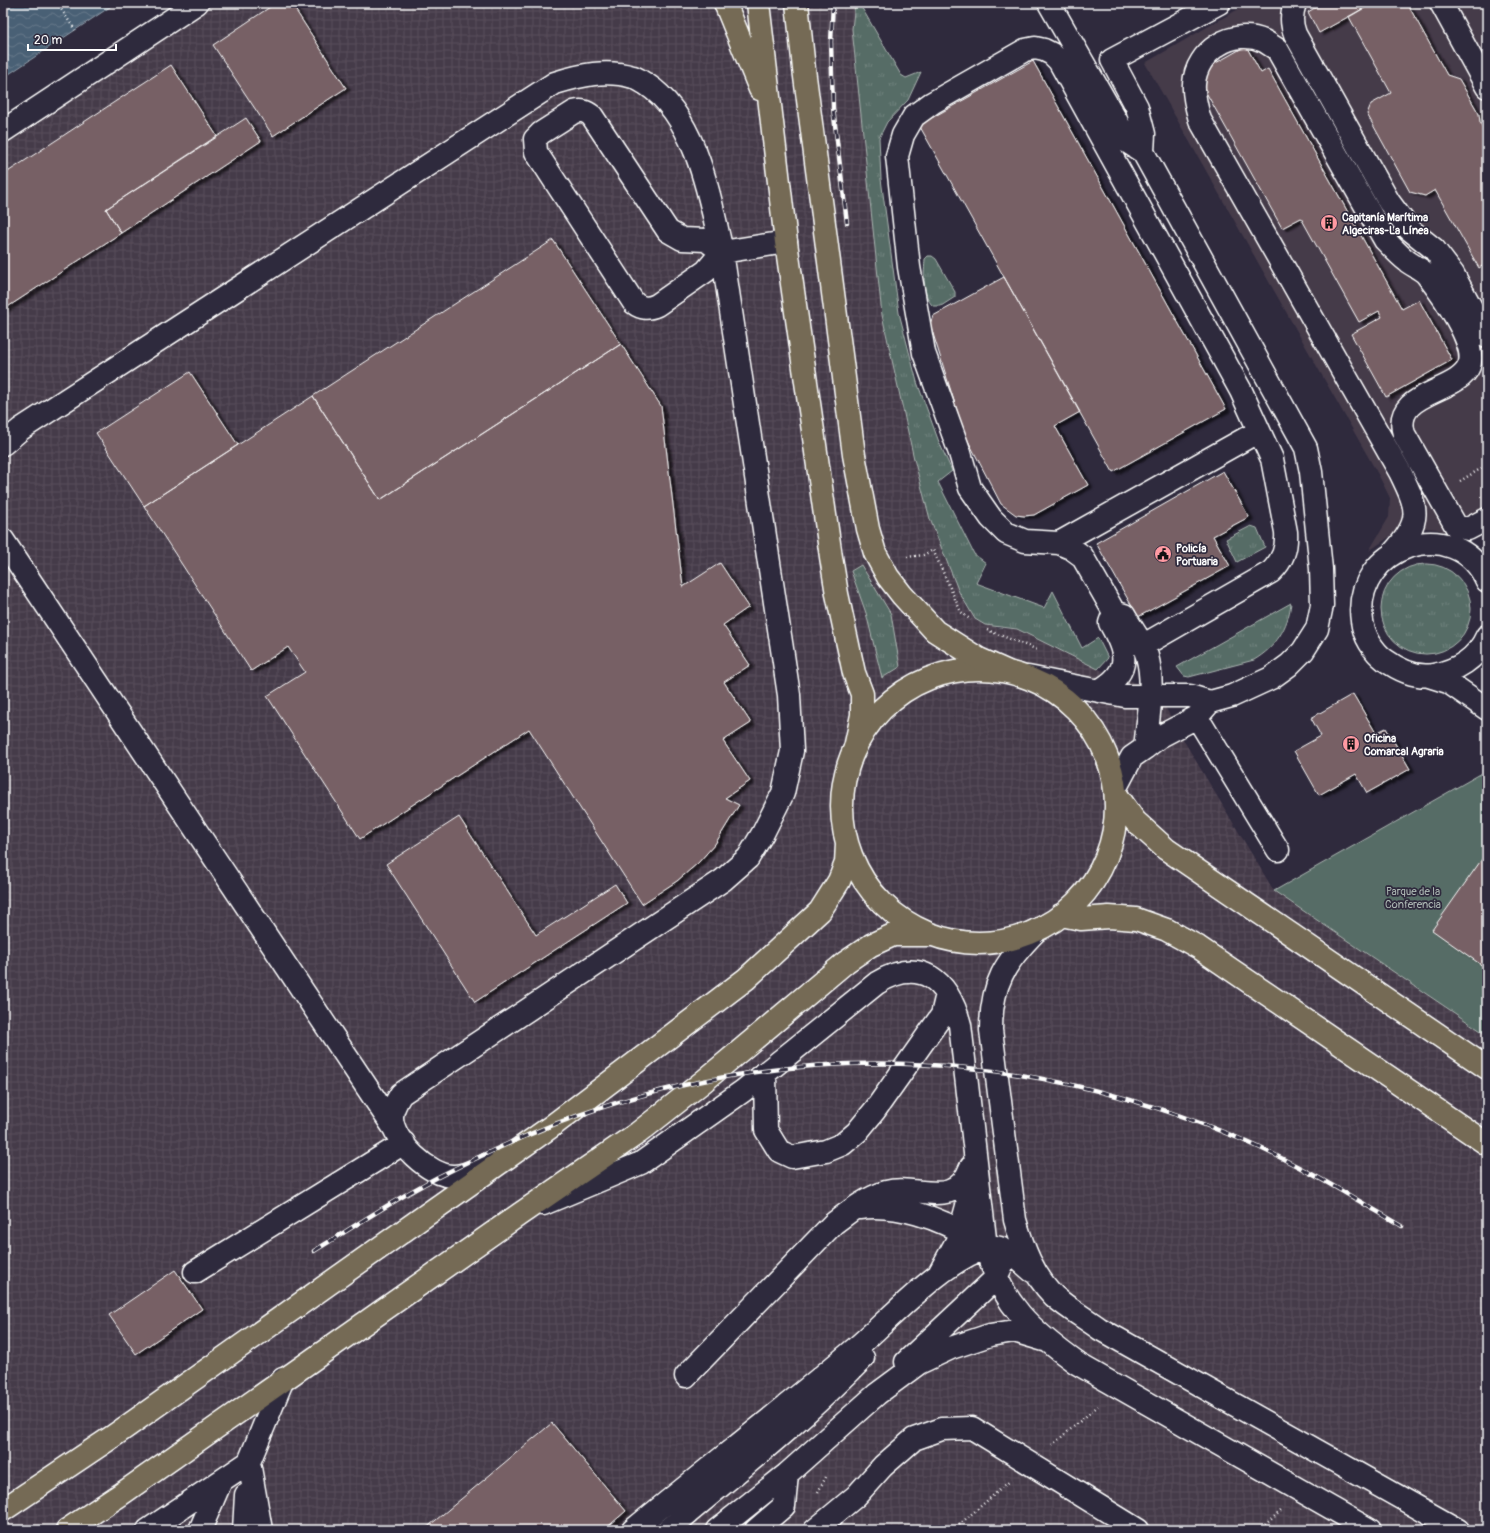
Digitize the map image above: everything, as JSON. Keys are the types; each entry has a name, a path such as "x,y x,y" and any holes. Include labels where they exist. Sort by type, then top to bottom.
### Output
{"main road":[{"path":"725,3 771,115"},
{"path":"3,1510 118,1432 512,1154 677,1032 746,979 788,942 820,911 839,881 846,863 847,843 843,818 843,794 847,770 855,748 862,715 862,694 854,673 837,594 786,242 758,3"},
{"path":"797,3 804,69 854,455 868,529 875,553 888,577 897,589 935,631 979,659 1006,671 1028,677 1050,688 1070,702 1087,720 1100,740 1110,763 1116,791 1116,820 1111,845 1101,869 1087,890 1061,915 1037,930 1012,939 985,942 958,941 932,935 909,924 888,908 870,889 856,866 847,843"},
{"path":"855,748 868,726 884,707 904,692 926,680 948,672 970,669 1006,671"},
{"path":"1116,791 1135,821 1166,849 1487,1068"},
{"path":"1061,915 1081,919 1109,917 1136,919 1167,930 1198,947 1487,1144"},
{"path":"67,1530 126,1491 283,1379 638,1133 710,1076 846,962 871,945 893,935 932,935"}],"street":[{"path":"3,131 197,3"},
{"path":"1049,3 1090,72 1129,143 1143,152 1306,448 1311,472 1321,570 1322,605 1317,629 1303,651 1289,665 1271,678 1203,710 1159,737 1132,757 1116,791"},
{"path":"1090,72 1219,3"},
{"path":"1295,3 1292,13 1292,24 1295,34 1389,202 1409,229 1434,249 1453,274 1487,337"},
{"path":"1441,3 1487,88"},
{"path":"1393,553 1406,538 1415,521 1414,500 1400,472 1200,120 1194,85 1197,69 1205,56 1213,48 1232,38 1248,37 1263,41 1277,49 1385,240 1407,261 1425,274 1450,307 1470,350 1469,366 1458,379 1408,407 1402,420 1402,428 1456,526 1468,529 1487,519"},
{"path":"1142,646 1271,572 1279,564 1286,549 1286,532 1272,459 1241,391 1059,61 1052,54 1044,50 1034,48 1017,54 932,102 914,116 902,135 897,156 909,268 924,353 960,453 970,488 991,518 1006,533 1025,541 1059,543 1071,548 1082,556 1114,612 1124,615 1146,654 1150,674 1150,697 1145,748"},
{"path":"1112,60 1137,107 1144,134 1143,152"},
{"path":"3,444 21,429 155,341 555,83 581,75 608,73 634,77 654,90 671,106 683,127 698,160 712,206 722,252 789,695 792,751 783,793 763,833 748,858 723,880 401,1094 395,1104 392,1116 399,1135"},
{"path":"722,252 706,240 682,239 668,231 589,113 579,111 574,112 541,133 535,140 536,152 634,304 639,307 651,308 657,305 706,272 722,252 786,242"},
{"path":"1059,543 1259,431"},
{"path":"1449,547 1472,543 1487,535"},
{"path":"3,540 412,1154 430,1170 442,1175 454,1176 466,1174 512,1154"},
{"path":"1487,581 1484,574 1473,561 1459,550 1425,543 1408,546 1393,553 1379,563 1362,594 1361,611 1363,628 1370,644 1381,657 1395,667 1412,674 1429,676 1448,682 1487,709"},
{"path":"1100,690 1115,678 1124,659 1122,645 1110,623 1114,612"},
{"path":"1429,676 1446,673 1462,666 1475,655 1486,641"},
{"path":"1028,677 1125,696 1190,696 1203,710 1278,850"},
{"path":"1037,930 1016,950 1004,970 995,989 991,1011 991,1030 995,1071 1015,1220 1023,1250 1037,1274 1054,1296 1100,1329 1458,1530"},
{"path":"520,1214 642,1163 743,1091 890,974 905,971 928,975 947,994 956,1011 960,1025 986,1247 1002,1291 1018,1312 1046,1340 1078,1364 1370,1530"},
{"path":"765,1073 766,1130 779,1151 784,1155 799,1156 826,1151 843,1144 857,1132 875,1110 942,1015 947,994"},
{"path":"195,1272 399,1135"},
{"path":"668,1530 829,1392 908,1312 938,1275 958,1239 967,1206 974,1144"},
{"path":"686,1376 833,1224 854,1208 871,1198 900,1189 932,1194 946,1193 964,1181 972,1167"},
{"path":"854,1208 875,1206 898,1209 936,1220 960,1230 986,1247"},
{"path":"717,1530 787,1474 877,1394 929,1340 996,1278 1012,1248 1015,1220"},
{"path":"633,1530 856,1348 938,1275 968,1255 986,1247 998,1247 1009,1252 1037,1274"},
{"path":"877,1394 919,1363 950,1348 990,1335 1014,1331 1046,1340"},
{"path":"244,1530 249,1462 283,1379"},
{"path":"815,1530 856,1496 883,1466 914,1439 942,1429 972,1428 1138,1530"},
{"path":"148,1530 249,1462"},
{"path":"249,1462 261,1530"},
{"path":"756,1530 784,1506 787,1474"},
{"path":"200,1530 221,1481"}],"path":[{"path":"57,3 75,30"},
{"path":"875,553 896,558 923,555 934,550 961,612 976,624"},
{"path":"981,628 1041,651"},
{"path":"1259,1530 1282,1510"}],"shaded area":[{"path":"213,3 855,3 852,29 882,315 914,459 930,519 959,592 968,609 997,628 1017,629 1098,669 1156,690 1181,736 1274,891 1487,1035 1487,1530 3,1530 3,121"},
{"path":"1249,3 1487,3 1487,510 1448,533 1436,529 1424,528 1395,533 1369,551 1389,517 1390,498 1379,476 1145,63"}],"green space":[{"path":"855,3 859,3 901,75 906,78 921,72 908,100 887,122 879,138 881,179 899,313 917,382 939,442 952,471 938,482 974,554 986,563 976,583 1044,608 1053,591 1082,648 1098,638 1108,658 1098,669 1017,629 985,625 975,619 959,592 930,519 914,459 882,315 852,29"},
{"path":"928,256 932,256 936,259 955,292 955,297 941,306 933,306 929,302 925,290 925,259"},
{"path":"1251,526 1257,528 1265,547 1237,562 1226,539"},
{"path":"1426,564 1443,568 1458,577 1467,592 1471,609 1467,626 1458,641 1443,650 1426,654 1409,650 1394,641 1385,626 1381,609 1385,592 1394,577 1409,568"},
{"path":"861,565 891,614 900,667 882,678 866,613 851,571"},
{"path":"1291,603 1287,621 1280,636 1269,649 1254,660 1189,677 1184,676 1177,667"},
{"name":"Parque de la Conferencia","path":"1484,772 1487,774 1487,1035 1274,891"}],"water":[{"path":"3,3 116,3 3,78"}],"building":[{"path":"276,3 291,3 346,88 273,136 213,45"},
{"path":"1323,3 1373,3 1319,33 1308,12"},
{"path":"1373,3 1407,3 1447,75 1459,79 1479,114 1480,122 1487,136 1485,141 1487,145 1487,263 1479,268 1435,190 1425,196 1410,192 1367,114 1371,104 1391,93 1349,17"},
{"name":"Capitanía Marítima Algeciras-La Línea","path":"1246,46 1261,73 1268,69 1402,309 1419,300 1452,360 1386,397 1351,334 1382,317 1379,311 1359,322 1301,218 1282,228 1203,87 1207,68"},
{"path":"1033,61 1226,409 1113,472 919,125"},
{"path":"171,65 217,136 106,209 121,233 3,310 3,175"},
{"path":"246,118 261,141 121,233 106,209"},
{"path":"553,240 621,344 380,500 313,396"},
{"path":"1004,277 1080,412 1055,426 1088,485 1034,515 1016,515 1001,504 964,433 930,324 933,316"},
{"path":"621,344 661,406 683,587 720,563 749,607 723,625 750,665 724,682 751,723 723,741 750,781 725,798 739,805 715,844 698,863 677,881 642,904 529,729 360,839 267,696 305,672 288,647 251,671 144,506 313,396 380,500"},
{"path":"190,372 238,445 144,506 96,433"},
{"name":"Policía Portuaria","path":"1223,471 1249,517 1213,536 1230,566 1138,617 1096,543"},
{"name":"Oficina Comarcal Agraria","path":"1353,694 1376,733 1386,728 1410,769 1367,793 1356,774 1319,795 1294,751 1321,736 1311,718"},
{"path":"459,817 536,935 615,884 627,903 475,1002 386,864"},
{"path":"1487,852 1487,969 1432,930"},
{"path":"175,1270 202,1309 136,1354 109,1315"},
{"path":"552,1423 626,1511 604,1530 424,1530"}],"railway":[{"path":"833,3 831,42 833,108 847,223"},
{"path":"314,1251 394,1201 427,1183 501,1147 580,1115 600,1108 681,1086 761,1071 842,1064 922,1064 1001,1072 1081,1087 1160,1109 1259,1147 1322,1179 1402,1226"}],"place":[{"name":"Capitanía Marítima Algeciras-La Línea","path":"1329,223"},
{"name":"Policía Portuaria","path":"1163,554"},
{"name":"Oficina Comarcal Agraria","path":"1351,744"}]}
